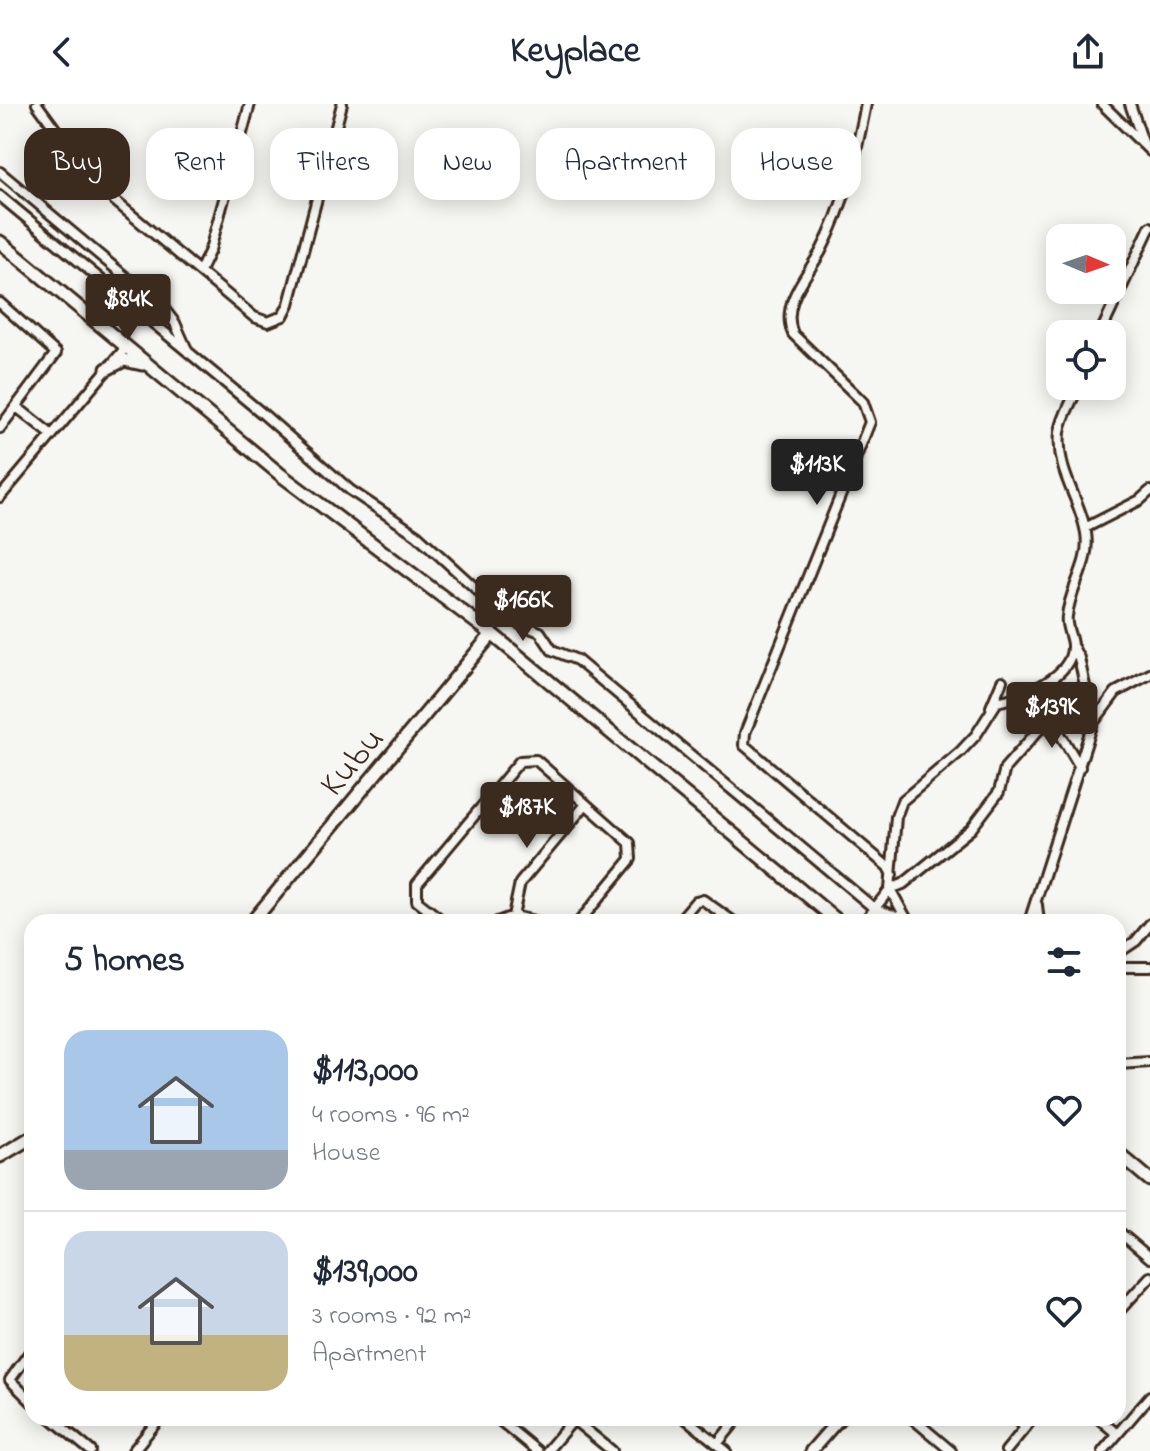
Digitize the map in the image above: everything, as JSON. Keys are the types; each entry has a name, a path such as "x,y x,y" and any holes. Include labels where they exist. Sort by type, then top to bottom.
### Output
{"main road":[{"path":"0,242 281,475 492,634 829,914"},
{"path":"107,369 114,346 111,334"},
{"path":"107,369 128,360 153,368"},
{"path":"473,619 479,630 475,654"},
{"name":"Kubu","path":"259,914 492,634"},
{"path":"0,1156 24,1142"},
{"path":"1126,1160 1150,1180"}],"street":[{"path":"37,104 97,186 254,317 268,322 283,316 289,304 342,104"},
{"path":"200,271 210,250 250,104"},
{"path":"866,104 841,208 793,298 788,322 793,334 863,402 870,422 745,733 744,745 875,856 892,875"},
{"path":"1102,104 1147,148"},
{"path":"1130,104 1147,148"},
{"path":"0,172 175,323 188,353"},
{"path":"0,196 350,490 417,535 485,597 507,609 520,624 540,632 552,650 577,660 875,909 890,914"},
{"path":"1106,320 1140,242 1150,227"},
{"path":"73,258 87,244"},
{"path":"0,303 56,353 18,408 0,428"},
{"path":"0,321 9,311"},
{"path":"164,334 175,323"},
{"path":"0,497 127,346"},
{"path":"1072,400 1062,422 1062,467 1085,528 1088,552 1067,615 1072,646 1083,670 1093,723"},
{"path":"18,408 52,435"},
{"path":"1085,528 1140,500 1150,491"},
{"path":"991,708 997,702 1028,692 1061,670 1072,646"},
{"path":"1033,914 1093,723 1116,692 1150,674"},
{"path":"871,914 890,889 896,817 902,801 976,735 1002,681"},
{"path":"1028,692 1035,706 1050,717 1080,767"},
{"path":"890,889 903,884 971,829 999,792 1005,768 1050,717 1066,706 1087,704"},
{"path":"434,914 417,901 417,884 520,761 536,760 630,843 633,851 631,859 586,914"},
{"path":"513,914 520,883 586,804"},
{"path":"890,889 905,914"},
{"path":"685,914 696,901 703,900 723,914"},
{"path":"1037,905 1038,914"},
{"path":"1126,948 1150,924"},
{"path":"1126,967 1150,967"},
{"path":"1126,1064 1150,1062"},
{"path":"1126,1238 1150,1258"},
{"path":"1126,1303 1150,1277"},
{"path":"24,1360 10,1380 24,1394"},
{"path":"1126,1424 1150,1396"},
{"path":"61,1426 91,1451"},
{"path":"133,1451 153,1426"},
{"path":"507,1426 537,1451"},
{"path":"547,1451 568,1426"},
{"path":"582,1426 612,1451"},
{"path":"695,1426 726,1451"},
{"path":"717,1444 732,1426"},
{"path":"819,1449 835,1426"},
{"path":"921,1426 951,1451"},
{"path":"1108,1426 1117,1434"},
{"path":"1103,1451 1124,1426"},
{"path":"1006,1451 1026,1427"}]}
